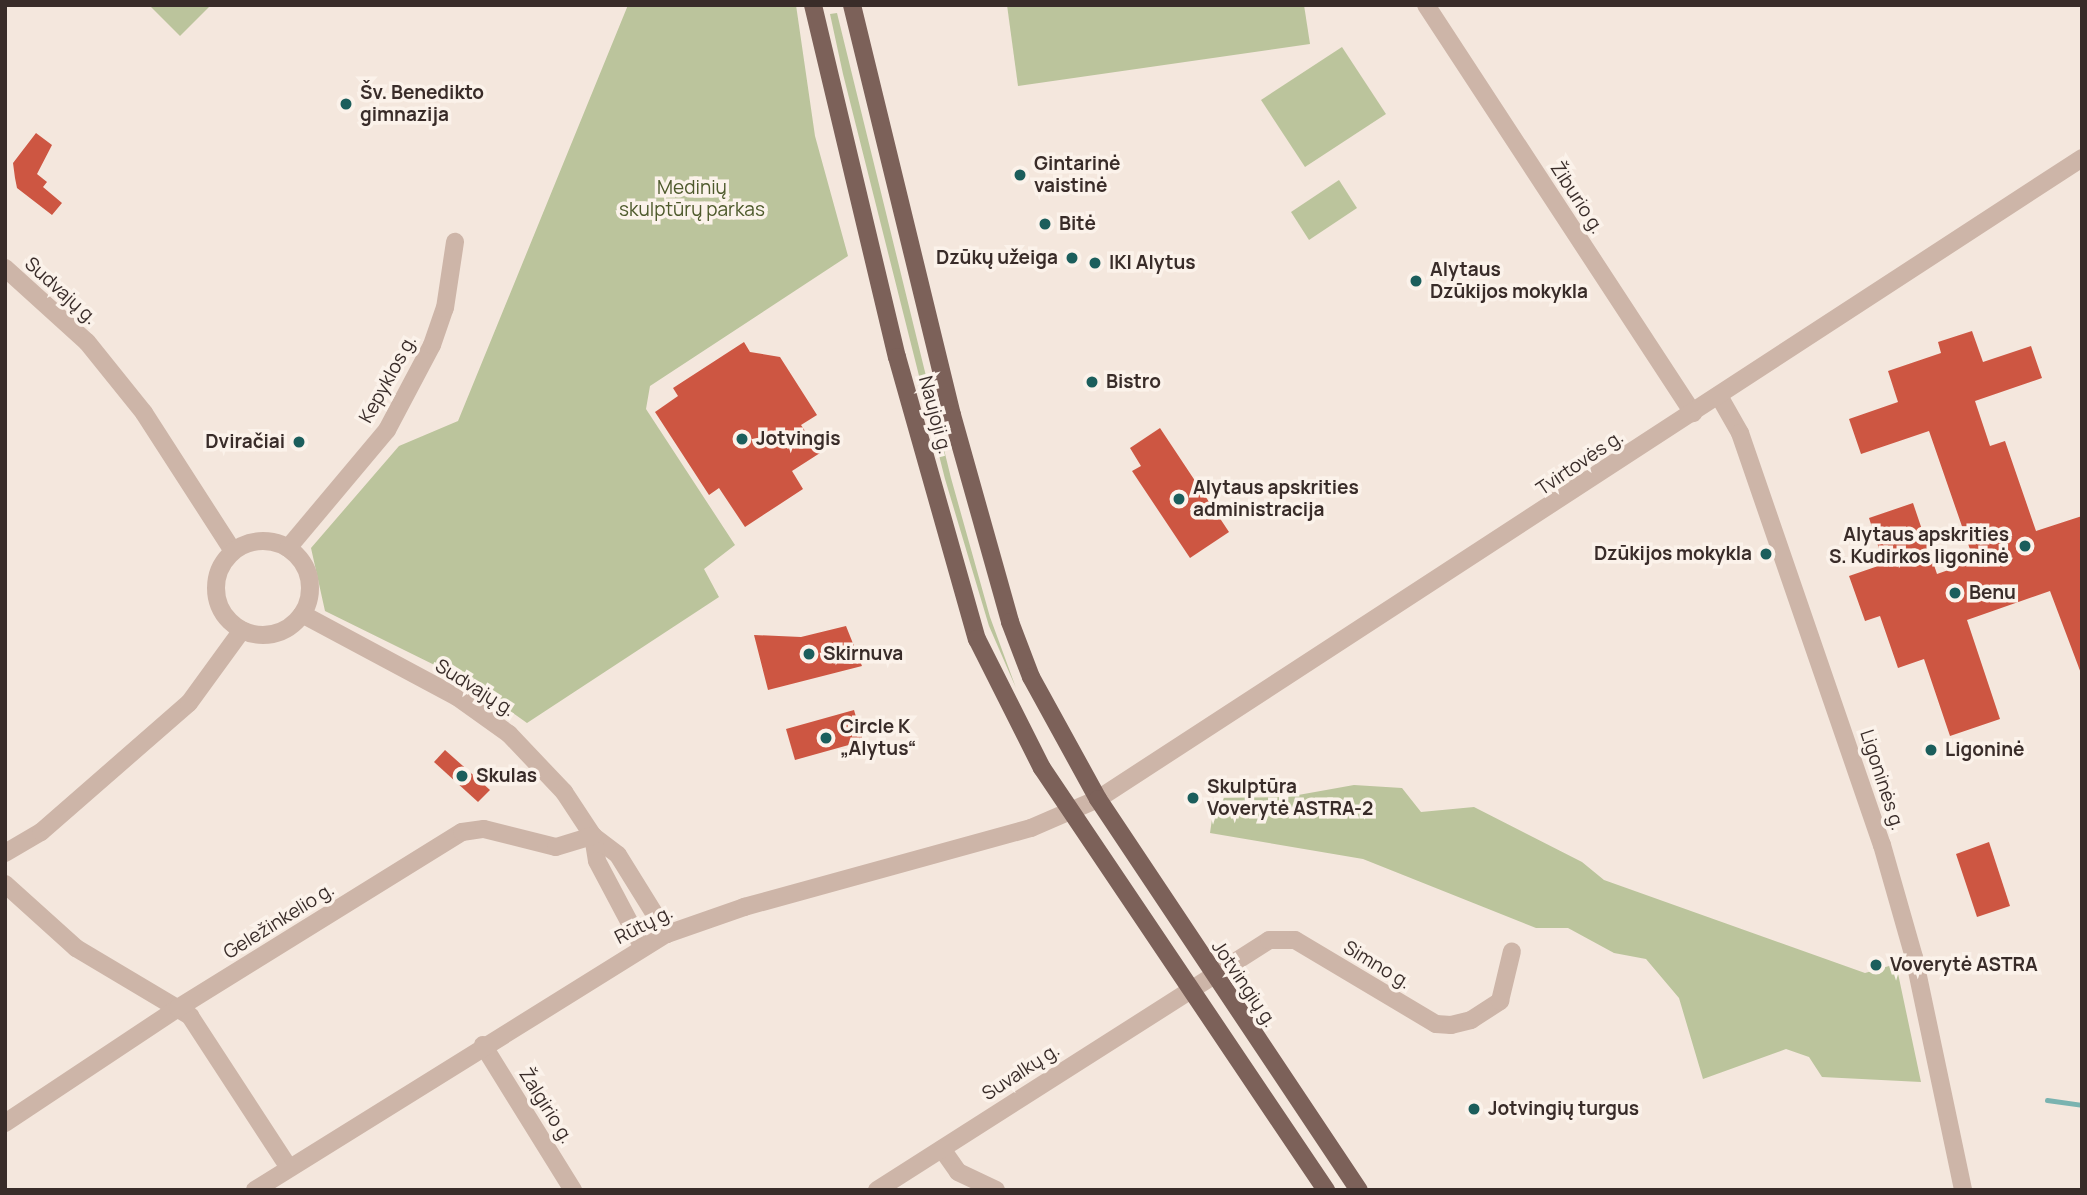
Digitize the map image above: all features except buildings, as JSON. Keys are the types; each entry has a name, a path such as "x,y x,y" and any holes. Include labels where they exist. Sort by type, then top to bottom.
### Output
{"main road":[{"name":"Naujoji g.","path":"813,5 897,357 977,639 1025,739 1072,814"},
{"name":"Naujoji g.","path":"852,5 883,148 1010,622 1055,728 1098,799"},
{"name":"Jotvingių g.","path":"1098,799 1211,973 1359,1190"},
{"path":"1072,814 1326,1190"}],"street":[{"name":"Žiburio g.","path":"1426,5 1693,413"},
{"name":"Tvirtovės g.","path":"1098,799 2082,158"},
{"name":"Kepyklos g.","path":"288,548 387,430 432,345 446,308 455,242"},
{"name":"Sudvajų g.","path":"5,268 87,342 144,413 233,551"},
{"name":"Ligoninės g.","path":"1719,396 1744,446 1882,845 1914,957 1963,1190"},
{"path":"255,541 288,548 309,578 302,614 281,631 242,630 222,612 215,586 233,551 255,541"},
{"name":"Sudvajų g.","path":"302,614 483,713 550,776 593,836 618,855 667,934"},
{"path":"5,853 41,832 189,703 242,630"},
{"name":"Rūtų g.","path":"255,1190 483,1045 667,934 744,907 1072,814 1098,799"},
{"name":"Geležinkelio g.","path":"5,1123 178,1008 462,832 484,829 556,848 593,836"},
{"name":"Sudvajų g.","path":"593,836 597,861 643,948"},
{"path":"5,884 76,948 178,1008 202,1029 289,1168"},
{"name":"Simno g.","path":"1188,989 1254,946 1295,940 1429,1020 1451,1025 1471,1020 1500,1001 1512,951"},
{"name":"Suvalkų g.","path":"877,1190 1188,989"},
{"name":"Žalgirio g.","path":"483,1045 573,1190"},
{"path":"942,1149 958,1172 996,1190"}],"green space":[{"path":"149,5 211,5 180,36"},
{"name":"Medinių skulptūrų parkas","path":"628,5 796,5 815,136 848,256 650,386 646,409 735,545 704,569 719,597 527,723 471,683 325,611 311,548 399,446 458,421"},
{"path":"1007,5 1304,5 1310,44 1018,86"},
{"path":"837,13 951,478 990,617 1016,688 989,626 945,479 843,74 830,14"},
{"path":"1342,47 1386,114 1305,167 1261,100"},
{"path":"1339,180 1357,208 1309,240 1291,212"},
{"path":"1354,785 1402,788 1421,812 1474,807 1582,862 1604,880 1865,973 1896,964 1921,1082 1822,1077 1809,1057 1786,1049 1703,1079 1679,998 1646,959 1614,953 1568,928 1536,928 1363,859 1210,833 1215,798 1287,797"}],"waterway":[{"path":"2047,1100 2082,1105"}],"place":[{"name":"Šv. Benedikto gimnazija","path":"346,104"},
{"name":"Gintarinė vaistinė","path":"1020,175"},
{"name":"Bitė","path":"1045,224"},
{"name":"Dzūkų užeiga","path":"1072,258"},
{"name":"IKI Alytus","path":"1095,263"},
{"name":"Alytaus Dzūkijos mokykla","path":"1416,281"},
{"name":"Bistro","path":"1092,382"},
{"name":"Jotvingis","path":"742,439"},
{"name":"Dviračiai","path":"299,442"},
{"name":"Alytaus apskrities administracija","path":"1179,499"},
{"name":"Alytaus apskrities S. Kudirkos ligoninė","path":"2025,546"},
{"name":"Dzūkijos mokykla","path":"1766,554"},
{"name":"Benu","path":"1955,593"},
{"name":"Skirnuva","path":"809,654"},
{"name":"Circle K „Alytus“","path":"826,738"},
{"name":"Ligoninė","path":"1931,750"},
{"name":"Skulas","path":"462,776"},
{"name":"Skulptūra Voverytė ASTRA-2","path":"1193,798"},
{"name":"Voverytė ASTRA","path":"1876,965"},
{"name":"Jotvingių turgus","path":"1474,1109"}]}
